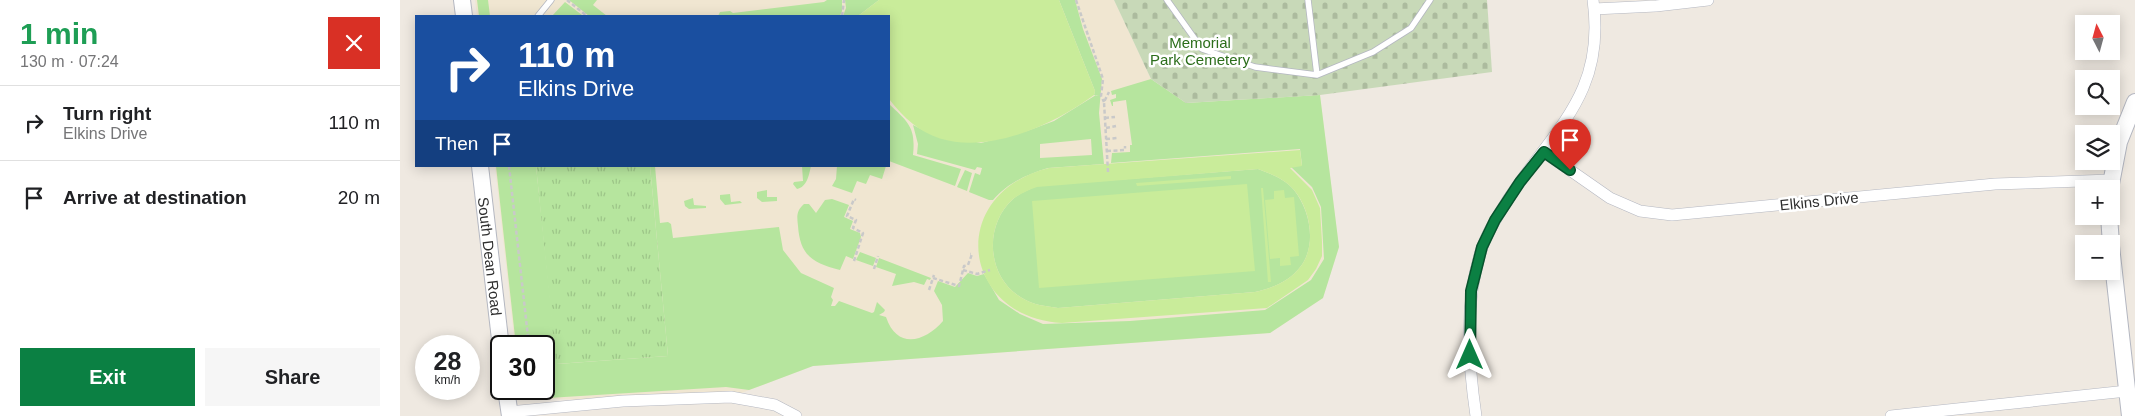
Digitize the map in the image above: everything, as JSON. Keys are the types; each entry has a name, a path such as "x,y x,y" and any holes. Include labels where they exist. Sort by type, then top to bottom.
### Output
{"main road":[{"path":"462,0 464,15"},
{"path":"2111,180 2119,142 2135,102"},
{"name":"South Dean Road","path":"480,167 500,335"},
{"path":"2115,280 2130,416"},
{"path":"508,400 510,414"}],"street":[{"path":"1476,416 1470,355 1471,291 1482,247 1495,220 1520,182 1575,108 1587,81 1594,51 1594,4 1656,6 1708,0"},
{"name":"Elkins Drive","path":"1544,152 1610,198 1640,211 1672,215 1995,184 2075,184"},
{"path":"1891,416 2127,391"},
{"path":"510,414 623,401 731,397 775,405 796,416"}],"lane":[{"path":"539,15 551,0"},
{"path":"1167,0 1202,49 1255,68 1317,75 1373,52 1411,28 1430,0"},
{"path":"1308,0 1317,75"}],"path":[{"path":"567,0 586,15"},
{"path":"842,15 844,0"},
{"path":"1076,0 1103,79 1101,96 1104,102 1108,172"},
{"path":"1104,102 1109,92"},
{"path":"1105,118 1115,117"},
{"path":"1106,128 1116,126"},
{"path":"1106,139 1117,138"},
{"path":"1107,151 1125,150 1125,146"},
{"path":"509,167 528,335"},
{"path":"854,261 864,233 853,228 856,220 847,216 854,199 856,200"},
{"path":"929,290 933,276 959,286 964,266 968,265 972,254 970,254"},
{"path":"874,269 878,256"},
{"path":"964,270 977,274 990,270"}],"shaded area":[{"path":"475,0 1114,0 1151,79 1186,103 1320,95 1339,247 1323,298 1270,333 813,366 731,397 623,401 555,399 555,335 514,335 495,167 890,167 890,15 477,15"}],"green space":[{"path":"477,0 488,0 490,15 479,15"},
{"path":"569,0 597,0 593,5 606,15 588,15"},
{"path":"827,0 842,0 840,15 718,15 720,12 730,11 733,13 824,2"},
{"path":"845,0 879,0 859,15 843,15 846,8"},
{"path":"879,0 1059,0 1095,91 1094,95 1054,120 1006,138 981,142 957,142 934,136 913,124 890,100 890,15 859,15"},
{"path":"1059,0 1075,0 1083,29 1102,79 1099,113 1104,164 1048,168 1032,173 1005,188 993,200 989,200 969,192 975,173 980,175 982,168 977,167 975,170 917,154 918,144 913,125 925,131 981,143 1027,131 1054,121 1096,95 1094,95 1095,91","holes":["1091,139 1092,155 1040,158 1040,144"]},
{"name":"Memorial Park Cemetery","path":"1114,0 1487,0 1492,72 1320,95 1186,103 1151,79"},
{"path":"565,2 582,15 553,15"},
{"path":"1151,79 1186,103 1320,95 1339,247 1323,298 1270,333 813,366 749,390 726,387 555,398 555,345 557,364 668,356 650,167 655,167 660,223 668,222 671,224 673,238 779,227 783,250 801,273 834,288 831,306 835,306 839,301 872,313 877,302 885,310 879,315 886,317 891,328 904,338 920,338 928,334 943,321 942,305 934,291 938,281 955,287 968,273 977,276 984,274 999,300 1020,314 1043,324 1130,321 1265,310 1311,280 1324,259 1321,207 1312,187 1291,167 1302,165 1300,149 1111,163 1112,153 1130,152 1130,145 1132,145 1126,100 1113,102 1112,106 1110,100 1116,98 1116,94 1112,95 1111,91"},
{"path":"890,105 906,121 912,131 913,155 961,169 955,186 890,161"},
{"path":"1300,150 1302,166 1290,168 1312,190 1320,208 1322,256 1308,280 1267,308 1062,323 1028,316 1002,300 986,278 979,253 981,226 993,202 1016,182 1049,168","holes":["1258,169 1277,177 1294,190 1304,207 1310,227 1309,248 1301,266 1292,276 1268,288 1255,292 1058,308 1035,304 1022,298 1010,289 996,265 993,237 1003,210 1013,199 1034,188"]},
{"path":"496,167 536,167 554,335 515,335"},
{"path":"536,167 650,167 668,356 556,364 555,335 553,335"},
{"path":"802,167 811,167 803,186 797,189 793,184 794,182 803,181"},
{"path":"837,167 886,167 882,179 870,175 866,184 857,181 852,193 832,186 836,179"},
{"path":"1258,169 1282,180 1294,190 1304,207 1310,227 1309,248 1301,266 1286,280 1268,288 1255,292 1058,308 1035,304 1022,298 1010,289 996,265 993,237 1003,210 1013,199 1037,186"},
{"path":"965,170 972,173 967,191 957,187"},
{"path":"1231,176 1231,179 1137,186 1136,183"},
{"path":"1247,184 1255,271 1039,288 1032,201"},
{"path":"1261,188 1263,188 1271,282 1268,282"},
{"path":"767,190 767,197 777,197 777,201 762,202 757,198 757,192"},
{"path":"1284,190 1285,198 1294,197 1299,256 1290,257 1291,265 1280,266 1280,258 1270,259 1265,200 1274,199 1274,191"},
{"path":"730,194 731,202 740,201 742,203 725,205 720,199 720,195"},
{"path":"693,198 694,205 706,206 706,208 689,209 685,206 684,201"},
{"path":"832,199 849,205 844,217 853,221 850,229 860,233 861,237 853,259 846,256 840,270 815,261 805,251 799,236 797,217 801,207 804,204 809,204 816,213 825,200"},
{"path":"860,252 876,258 873,266 856,260"},
{"path":"879,258 931,278 930,280 927,279 924,285 914,282 892,286 896,274 876,267"}],"route":[{"path":"1470,355 1471,291 1482,247 1495,220 1520,182 1544,152 1570,170"}]}
